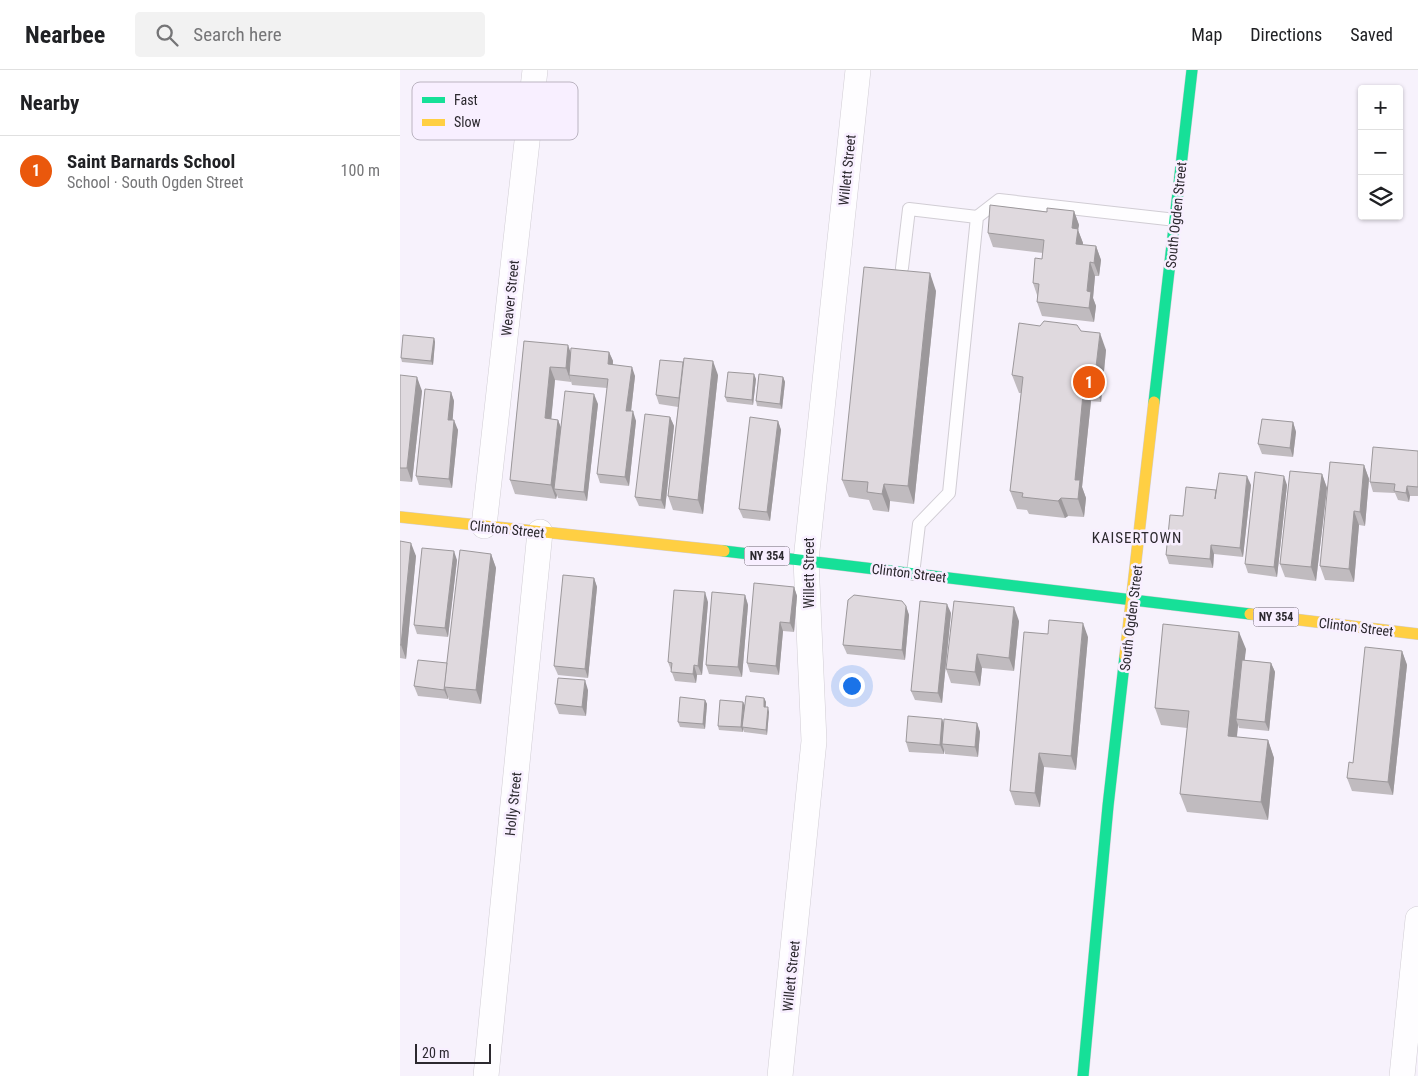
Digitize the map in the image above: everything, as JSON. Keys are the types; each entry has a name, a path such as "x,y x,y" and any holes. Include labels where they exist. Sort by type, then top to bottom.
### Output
{"main road":[{"name":"South Ogden Street","path":"1083,1076 1108,806 1192,70"},
{"name":"Clinton Street","path":"400,518 806,560 1418,634"}],"street":[{"name":"Willett Street","path":"780,1076 814,741 806,560 858,70"},
{"name":"Weaver Street","path":"484,526 527,140"},
{"name":"Holly Street","path":"486,1076 540,532"},
{"path":"1402,1076 1418,919"}],"lane":[{"path":"902,268 909,210 977,217 999,200 1176,220"},
{"path":"913,574 919,524 948,493 977,217"}],"building":[{"path":"990,205 1047,212 1047,208 1074,211 1072,228 1078,229 1076,244 1096,246 1094,263 1090,262 1087,291 1091,292 1089,308 1037,302 1039,284 1033,283 1035,258 1042,259 1044,240 988,233"},
{"path":"864,267 930,273 908,486 884,484 882,494 867,492 868,482 842,480"},
{"path":"1044,321 1077,325 1081,331 1100,333 1094,384 1084,383 1075,480 1080,480 1078,499 1061,498 1058,501 1022,497 1023,493 1010,491 1023,377 1012,375 1019,323 1040,326"},
{"path":"403,335 434,338 431,361 401,358"},
{"path":"524,341 568,345 566,368 550,367 545,418 558,420 551,485 510,480"},
{"path":"571,348 609,352 608,364 632,367 626,411 633,411 625,477 597,474 608,379 569,375"},
{"path":"684,358 713,361 698,500 668,496"},
{"path":"660,360 683,362 679,398 656,395"},
{"path":"728,372 754,374 752,400 725,397"},
{"path":"759,374 783,377 780,404 756,401"},
{"path":"400,375 417,377 407,468 400,468"},
{"path":"425,389 451,392 448,420 454,420 449,479 416,476"},
{"path":"565,391 594,394 584,492 554,489"},
{"path":"645,414 670,417 661,500 635,497"},
{"path":"750,417 778,421 767,512 739,509"},
{"path":"1262,419 1293,422 1290,448 1258,444"},
{"path":"1373,447 1418,451 1418,487 1407,486 1406,493 1394,491 1395,484 1370,482"},
{"path":"1330,462 1364,465 1360,512 1354,511 1349,569 1320,566"},
{"path":"1290,471 1322,474 1311,567 1280,564"},
{"path":"1255,472 1284,476 1274,567 1245,564"},
{"path":"1219,473 1247,476 1240,548 1211,545 1210,559 1166,555 1170,515 1183,516 1186,487 1216,490 1215,499"},
{"path":"400,541 411,543 401,645 400,645"},
{"path":"422,548 454,551 445,628 414,625"},
{"path":"460,550 491,554 476,690 444,687"},
{"path":"563,575 594,578 585,669 554,666"},
{"path":"754,583 794,587 790,623 780,622 776,666 747,663"},
{"path":"674,590 705,592 698,666 694,665 693,674 671,672 672,663 668,662"},
{"path":"712,592 745,595 738,667 706,665"},
{"path":"854,595 902,601 906,606 902,650 843,645 848,600"},
{"path":"920,601 947,604 938,693 911,691"},
{"path":"954,601 1014,607 1009,658 977,654 975,672 946,669"},
{"path":"1049,620 1083,623 1071,756 1039,753 1035,793 1010,791 1024,632 1048,634"},
{"path":"1163,624 1239,632 1228,736 1268,740 1261,802 1180,794 1189,711 1155,708"},
{"path":"1365,647 1402,651 1388,782 1347,778 1349,762 1353,763"},
{"path":"418,660 447,663 444,690 414,686"},
{"path":"1242,660 1271,663 1265,722 1236,719"},
{"path":"558,678 585,680 582,707 555,704"},
{"path":"746,696 764,698 764,707 768,707 766,730 742,727"},
{"path":"680,697 705,700 703,724 678,722"},
{"path":"720,700 743,702 741,727 718,726"},
{"path":"908,716 942,719 940,745 906,742"},
{"path":"944,719 977,723 975,747 942,744"}],"traffic: fast":[{"path":"1154,402 1192,70"},
{"path":"724,551 1250,614"},
{"path":"1083,1076 1108,806 1125,656"}],"traffic: slow":[{"path":"1125,656 1154,402"},
{"path":"400,517 724,551"},
{"path":"1250,614 1418,634"}],"place":[{"name":"Saint Barnards School","path":"1089,382"}],"district":[{"name":"KAISERTOWN","path":"1137,538"}]}
